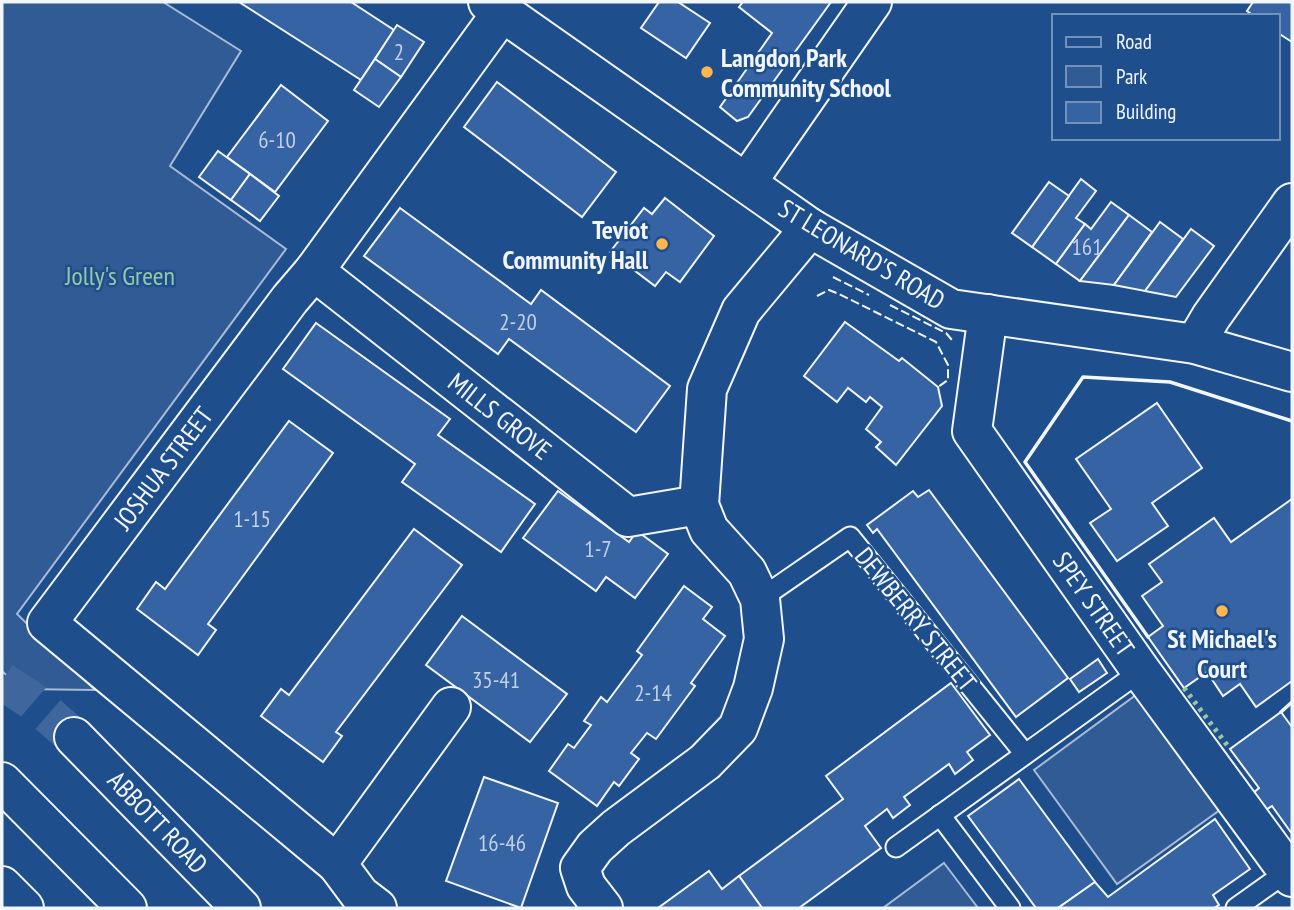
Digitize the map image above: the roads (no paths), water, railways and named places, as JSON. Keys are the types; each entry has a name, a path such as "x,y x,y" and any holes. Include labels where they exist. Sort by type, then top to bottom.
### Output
{"main road":[{"path":"747,182 872,2"},
{"name":"ST LEONARD'S ROAD","path":"495,6 810,228 951,309 1195,344 1292,372"},
{"name":"JOSHUA STREET","path":"377,908 360,895 337,864 47,623 289,299 314,271 495,6"},
{"path":"1195,344 1211,317 1292,203"},
{"path":"591,901 580,869 595,847 616,828 705,762 738,728 753,688 764,639 760,599 747,572 709,530 699,505 707,389 723,347 741,311 810,228"},
{"name":"MILLS GROVE","path":"314,271 628,517 699,505"},
{"name":"SPEY STREET","path":"988,314 972,431 1141,671 1290,874"},
{"path":"337,864 451,707"},
{"name":"ABBOTT ROAD","path":"74,737 242,908"},
{"path":"2,782 127,908"},
{"path":"2,886 24,908"},
{"path":"2,901 11,908"}],"lane":[{"name":"DEWBERRY STREET","path":"760,599 850,537 1026,754"},
{"path":"896,847 1141,671"},
{"path":"940,816 1010,908"},
{"name":"SPEY STREET","path":"1236,908 1290,874"}],"tunnel":[{"path":"2,681 31,700 74,737"}],"place":[{"name":"Langdon Park Community School","path":"707,72"},
{"name":"Teviot Community Hall","path":"662,244"},
{"name":"St Michael's Court","path":"1222,611"}],"park label":[{"name":"Jolly's Green","path":"120,275"}]}
